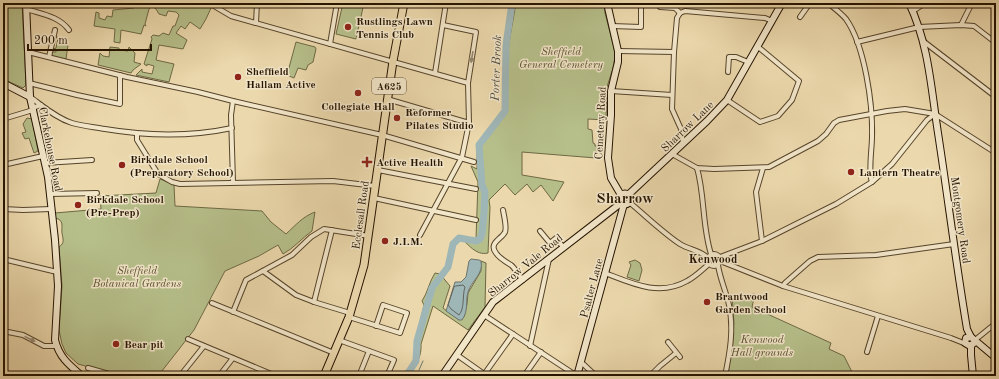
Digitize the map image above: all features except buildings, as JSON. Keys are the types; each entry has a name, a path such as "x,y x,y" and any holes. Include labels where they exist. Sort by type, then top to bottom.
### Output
{"main road":[{"name":"Ecclesall Road","path":"324,376 349,315 364,265 387,98 404,3"}],"street":[{"path":"209,3 231,16 468,83"},
{"path":"256,23 257,3"},
{"path":"330,44 337,3"},
{"path":"435,73 446,3"},
{"name":"Cemetery Road","path":"607,3 618,50 618,62 611,91 608,166 611,178 621,195"},
{"path":"612,26 641,27 642,3"},
{"name":"Sharrow Lane","path":"628,195 727,100 782,3"},
{"path":"800,17 810,3"},
{"path":"828,3 845,17 857,42 865,70 871,114 872,154 870,178 872,182"},
{"name":"Montgomery Road","path":"910,3 919,27 931,74 935,114 970,341 973,376"},
{"path":"913,11 925,3"},
{"path":"961,24 972,3"},
{"path":"990,3 996,6"},
{"path":"26,6 57,20 69,30"},
{"name":"Clarkehouse Road","path":"26,6 30,97 48,177 50,194 58,286 55,332 57,346"},
{"path":"660,6 675,8 680,13"},
{"path":"683,143 681,129 672,109 674,52 677,18 680,13 685,11 765,18 772,21"},
{"path":"857,42 919,27 961,24 974,26 996,43"},
{"path":"420,235 462,157 469,123 468,83 475,31 443,25"},
{"path":"49,58 55,30"},
{"path":"923,41 996,96"},
{"path":"727,100 760,122 778,116 792,100 799,81 757,46"},
{"path":"618,50 674,52"},
{"path":"28,52 120,75 204,93 382,135 462,157 474,162"},
{"path":"728,72 729,57 736,57 748,62"},
{"path":"29,82 77,95 120,104 120,75"},
{"path":"3,83 30,97 62,118 71,122 137,134 169,135 201,133 232,128"},
{"path":"611,91 672,95"},
{"path":"387,98 469,123"},
{"path":"233,182 231,115 234,101"},
{"path":"3,119 33,110 35,106 41,105"},
{"path":"672,154 697,168 763,168 774,165 818,141 826,134 834,123 839,120 887,111 905,110 935,114 996,153"},
{"path":"605,273 648,288 664,289 687,281 709,264 713,266 719,261 836,204 872,182 892,164 927,120 935,114"},
{"path":"137,134 137,140 158,174 180,184 333,181 375,186"},
{"path":"3,165 43,156"},
{"path":"45,163 92,160"},
{"path":"697,168 701,182 707,240 711,254"},
{"path":"762,241 756,192 763,168"},
{"path":"378,170 476,189"},
{"path":"50,194 97,193"},
{"path":"624,203 630,198 625,193 621,195 619,200 679,244 700,252 708,258 709,264"},
{"path":"374,198 476,220"},
{"name":"Sharrow Vale Road","path":"442,376 493,302 523,280 563,247 624,203"},
{"name":"Psalter Lane","path":"577,376 624,203"},
{"path":"3,209 51,209"},
{"path":"503,210 505,233 495,242 494,248 496,253 511,266 523,280"},
{"path":"233,312 245,282 292,255 302,245 324,229 369,236"},
{"path":"314,302 332,230"},
{"path":"540,231 550,243 556,238 563,247"},
{"path":"783,286 784,283 800,269 818,257 876,255 954,244"},
{"path":"708,258 711,254"},
{"path":"711,254 717,254 729,304 732,324 730,351 725,376"},
{"path":"3,259 57,272"},
{"path":"530,346 549,259"},
{"path":"719,261 783,286 956,340 970,341 984,348 996,358"},
{"path":"263,271 296,295 376,326 400,333 407,313 383,305 376,326"},
{"path":"212,303 334,353"},
{"path":"484,315 577,376"},
{"path":"866,352 878,316"},
{"path":"970,341 996,323"},
{"path":"3,331 22,335 44,346 57,346 59,353 66,362 82,376"},
{"path":"457,355 484,375 513,334"},
{"path":"188,339 276,376"},
{"path":"339,340 394,360 387,376"},
{"path":"668,342 680,357"},
{"path":"180,376 204,346"},
{"path":"359,376 369,351"},
{"path":"524,376 541,352"},
{"path":"650,376 676,353"},
{"path":"220,376 233,358"},
{"path":"581,362 596,376"},
{"path":"88,368 116,376"}],"green space":[{"path":"3,3 22,3 26,85 23,88 3,79"},
{"path":"134,3 202,3 211,8 200,29 190,22 185,29 181,26 176,33 187,40 183,49 159,45 156,60 174,64 169,82 136,75 142,69 142,72 152,74 154,66 147,64 147,66 144,64 152,39 151,37 153,35 159,36 163,33 169,35 173,26 175,26 179,15 176,12 168,11 166,16 159,14 152,6 149,9 145,24 146,26 144,25 141,34 121,30 120,43 114,42 115,29 94,26 96,12 99,13 99,18 105,20 107,16 112,17 113,10 134,8"},
{"name":"Rustlings Lawn Tennis Club","path":"343,3 364,3 356,39 336,34"},
{"name":"Sheffield General Cemetery","path":"516,3 604,3 615,56 607,87 606,120 588,119 588,129 592,130 593,143 597,146 596,158 522,152 522,175 564,182 553,201 541,185 533,192 527,184 515,195 505,184 489,200 488,253 480,253 472,249 460,237 476,239 478,182 471,166 477,169 477,151 480,143 506,111 507,54"},
{"path":"56,36 68,45 66,59 51,56 52,52 56,52 56,49 53,49 56,48 58,38 54,37"},
{"path":"296,42 315,47 316,49 313,62 308,65 306,70 298,68 294,78 287,75"},
{"path":"110,47 128,51 129,47 135,53 134,62 141,64 131,73 98,65 100,53 103,56 109,57"},
{"path":"27,118 32,119 38,151 34,153 29,138 25,139 22,133 26,132 23,124"},
{"name":"Sheffield Botanical Gardens","path":"160,179 174,185 175,206 262,211 271,222 286,234 303,219 315,212 312,231 283,254 278,245 259,256 225,271 194,330 158,376 121,376 78,364 66,353 62,344 59,330 62,286 59,247 63,242 63,239 62,224 60,220 55,218 55,213 101,209 100,196 156,193"},
{"path":"635,260 640,263 642,270 639,281 627,277 631,265 629,262"},
{"path":"481,261 486,263 485,307 468,330 433,306 421,344 421,353 418,361 408,376 405,376 415,357 415,343 424,305 422,301 435,273 440,274 450,286 443,308 459,320 464,317 468,293 481,271"},
{"name":"Kenwood Hall grounds","path":"755,294 752,307 831,343 829,349 844,356 854,376 728,376 734,323 732,297"}],"water":[{"path":"471,259 481,261 481,270 468,292 464,316 462,320 459,320 446,311 455,282 461,282 466,277 469,261"}],"waterway":[{"name":"Porter Brook","path":"406,376 416,361 417,341 432,288 448,267 453,244 459,238 476,241 480,239 482,234 485,192 482,185 479,145 505,111 506,45 512,3"},
{"path":"419,370 423,361"}],"place":[{"name":"Rustlings Lawn Tennis Club","path":"348,27"},
{"name":"Sheffield Hallam Active","path":"238,77"},
{"name":"Collegiate Hall","path":"358,93"},
{"name":"Reformer Pilates Studio","path":"397,118"},
{"name":"Active Health","path":"367,162"},
{"name":"Birkdale School (Preparatory School)","path":"122,165"},
{"name":"Lantern Theatre","path":"851,172"},
{"name":"Birkdale School (Pre-Prep)","path":"78,205"},
{"name":"J.I.M.","path":"385,241"},
{"name":"Brantwood Garden School","path":"707,302"},
{"name":"Bear pit","path":"116,344"}],"district":[{"name":"Sharrow","path":"625,198"},
{"name":"Kenwood","path":"713,259"}]}
